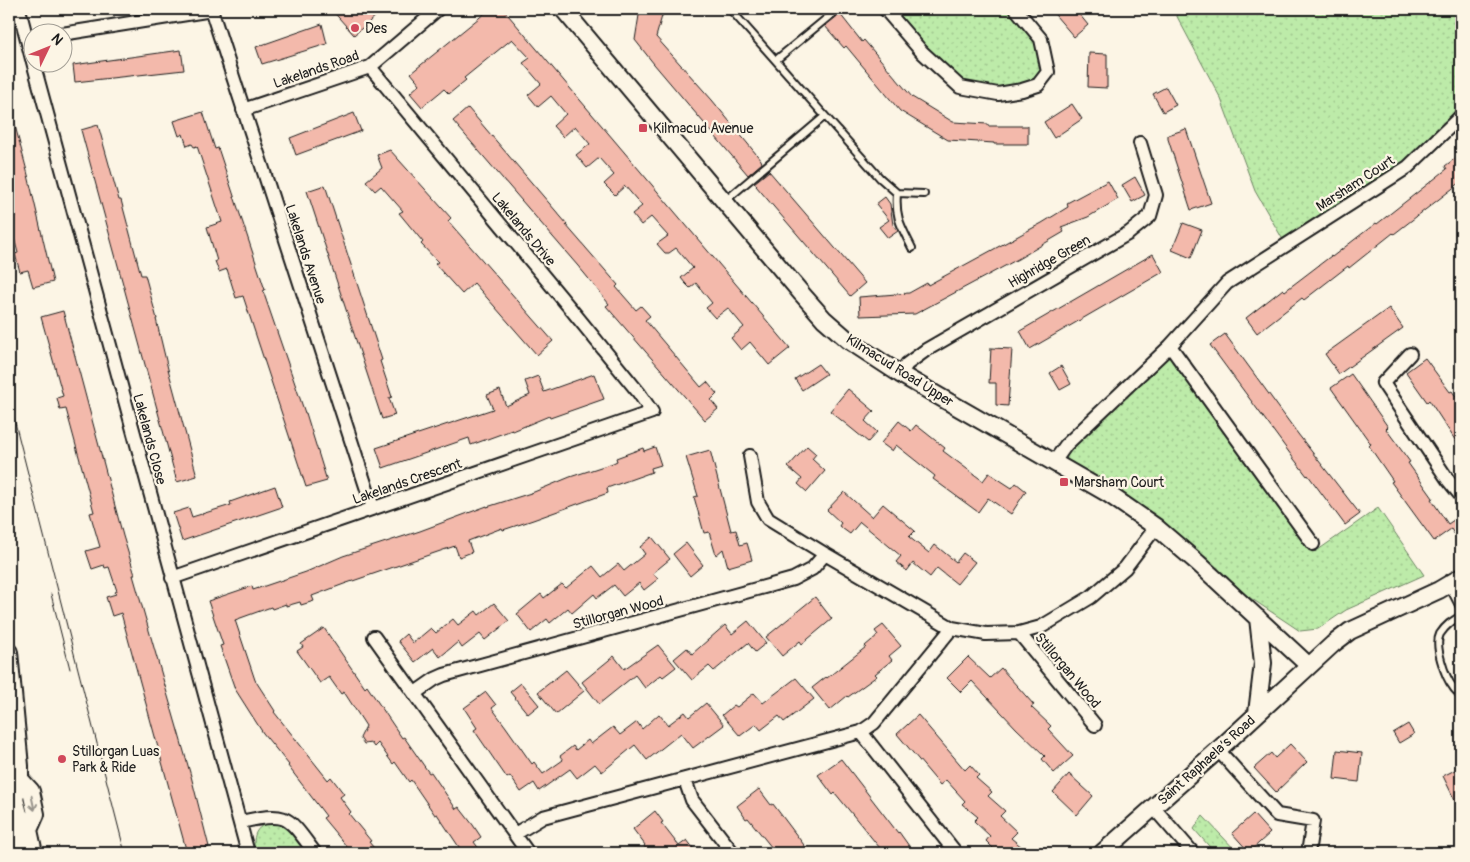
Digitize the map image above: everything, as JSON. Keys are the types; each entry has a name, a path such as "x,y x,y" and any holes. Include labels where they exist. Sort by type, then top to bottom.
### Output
{"street":[{"path":"19,9 24,22"},
{"path":"72,32 211,9"},
{"name":"Lakelands Avenue","path":"211,9 374,508"},
{"name":"Lakelands Road","path":"243,110 370,67 438,9"},
{"path":"885,9 922,52 960,87 998,94 1038,85 1048,72 1041,39 1016,9"},
{"name":"Kilmacud Road Upper","path":"571,12 724,201 824,319 848,340 900,374 1107,493 1156,527 1308,665"},
{"name":"Lakelands Drive","path":"370,67 570,308 639,393 652,412"},
{"name":"Lakelands Close","path":"37,72 172,578 248,853"},
{"name":"Marsham Court","path":"1054,462 1066,445 1170,346 1227,283 1408,167 1461,116"},
{"name":"Highridge Green","path":"900,374 907,364 926,350 1128,233 1150,216 1156,195 1140,143"},
{"path":"1170,346 1313,544"},
{"path":"1410,354 1383,383 1448,480 1461,496"},
{"name":"Lakelands Crescent","path":"172,578 652,412"},
{"name":"Stillorgan Wood","path":"750,456 758,502 768,519 952,628 986,634 1019,634 1041,627 1091,597 1125,568 1156,527"},
{"name":"Stillorgan Wood","path":"415,693 444,675 793,579 812,569 825,554"},
{"path":"1308,665 1350,631 1455,581"},
{"path":"1257,713 1263,663 1258,618"},
{"path":"515,834 544,817 861,732 874,723 952,628"},
{"name":"Stillorgan Wood","path":"1019,634 1094,725"},
{"path":"374,637 528,853"},
{"path":"9,652 15,799 19,814 29,830 34,853"},
{"name":"Saint Raphaela’s Road","path":"1102,853 1218,750 1308,665"},
{"path":"861,732 956,853"},
{"path":"1218,750 1277,815 1313,821 1308,853"},
{"path":"685,780 692,800 733,853"},
{"path":"1152,808 1194,853"},
{"path":"9,816 18,853"},
{"path":"240,822 272,816 285,819 291,823 315,853"}],"lane":[{"path":"730,9 880,178 897,193 924,194"},
{"path":"776,60 838,9"},
{"path":"724,201 825,116"},
{"path":"897,193 896,209 912,248"},
{"path":"1455,581 1461,609"},
{"path":"1461,616 1449,622 1439,636 1438,647 1442,664 1452,686 1461,696"}],"green space":[{"path":"885,9 1015,9 1041,39 1048,71 1022,90 960,87"},
{"path":"1173,9 1461,9 1461,116 1408,167 1286,245 1255,191 1221,99"},
{"path":"1170,346 1318,550 1378,508 1424,575 1346,610 1318,629 1300,631 1198,563 1054,462"},
{"path":"1203,816 1238,853 1215,853 1194,829"},
{"path":"276,821 288,828 307,853 255,853 254,840 257,831 264,825"}],"building":[{"name":"Des","path":"331,9 384,9 354,35"},
{"path":"490,9 503,9 790,348 769,365 750,342 741,350 731,338 744,327 728,308 715,318 706,308 712,303 696,283 690,288 685,283 681,278 693,268 676,248 669,253 665,253 657,244 668,236 651,217 641,225 632,214 642,206 625,186 615,195 604,184 614,175 599,158 587,168 576,155 590,144 575,126 563,137 553,126 566,114 551,96 538,107 528,95 541,84 523,63 530,58 512,39 464,78 466,80 449,94 444,89 422,107 410,93 420,84 411,73"},
{"path":"640,9 664,9 656,37 712,100 761,160 762,163 748,175 635,40"},
{"path":"1050,9 1075,9 1088,25 1074,37"},
{"path":"840,14 862,42 864,40 912,97 953,122 988,124 988,126 1028,126 1028,144 994,144 948,140 900,111 846,46 844,48 825,26"},
{"path":"322,24 327,44 262,64 256,47"},
{"path":"181,50 184,70 75,82 73,65"},
{"path":"1089,53 1107,54 1107,88 1088,87"},
{"path":"1166,87 1176,105 1163,112 1153,94"},
{"path":"1072,104 1082,119 1054,138 1044,122"},
{"path":"468,108 618,285 616,287 636,310 641,306 650,316 645,320 701,387 707,382 717,394 711,400 718,409 705,420 606,306 609,304 584,273 453,121"},
{"path":"203,112 215,149 218,148 265,290 263,291 306,413 327,481 306,487 243,296 236,298 227,269 219,272 215,261 217,261 207,227 222,222 197,146 194,147 192,144 187,146 183,134 179,136 174,121"},
{"path":"354,113 361,131 296,155 290,138"},
{"path":"9,118 13,118 53,282 33,287 28,270 20,272 15,254 18,253 9,219 15,217 9,189"},
{"path":"98,125 141,275 145,275 197,476 177,482 81,130"},
{"path":"1186,129 1211,203 1191,210 1168,139 1168,135"},
{"path":"390,150 451,218 448,221 553,341 537,355 474,283 462,294 435,264 438,262 421,244 423,242 399,213 403,211 381,186 375,191 366,181 382,168 377,155"},
{"path":"1461,154 1461,182 1349,268 1348,266 1304,300 1302,298 1257,333 1246,318 1283,289 1285,291 1377,224 1447,169 1445,166"},
{"path":"769,171 865,283 850,296 754,183"},
{"path":"1135,177 1145,195 1132,202 1122,185"},
{"path":"1108,181 1118,199 1088,217 1061,227 1064,232 1018,259 915,314 860,316 859,297 909,293 927,283 928,285 1042,223 1068,207 1067,203"},
{"path":"325,185 382,360 380,361 392,397 389,398 395,415 382,419 307,191"},
{"path":"885,197 890,204 893,225 898,231 888,238 879,227 889,220 876,204"},
{"path":"1183,223 1202,230 1191,258 1172,250"},
{"path":"1153,254 1163,272 1030,349 1020,331"},
{"path":"1389,308 1403,328 1339,374 1325,354"},
{"path":"63,311 135,575 133,575 191,776 209,847 187,853 121,613 112,616 106,597 116,594 115,592 117,591 109,567 105,568 104,565 92,569 86,551 100,547 90,513 94,512 66,409 60,410 57,398 63,396 41,317"},
{"path":"1225,334 1298,434 1360,514 1345,525 1210,345"},
{"path":"991,348 1012,349 1008,406 996,405 996,383 989,383"},
{"path":"1425,358 1461,404 1461,449 1429,400 1427,402 1406,372"},
{"path":"818,364 826,374 802,390 795,379"},
{"path":"1061,366 1071,384 1060,390 1050,373"},
{"path":"594,374 604,399 550,418 549,416 513,431 471,445 469,438 383,468 376,448 493,409 487,395 500,390 506,406 530,395 525,381 538,376 544,392"},
{"path":"1351,374 1388,427 1386,429 1410,462 1408,463 1433,498 1431,499 1448,524 1461,515 1461,544 1451,529 1434,541 1391,482 1393,481 1369,446 1371,444 1331,388"},
{"path":"848,389 874,411 865,421 877,432 868,442 830,411"},
{"path":"899,421 911,431 916,425 945,448 943,451 983,481 989,473 1012,488 1016,483 1026,491 1011,514 988,498 978,512 933,479 935,476 896,445 892,451 881,443"},
{"path":"807,446 816,454 812,459 825,471 807,492 798,484 802,479 788,467"},
{"path":"655,447 661,465 651,468 652,472 607,488 608,493 468,541 472,552 459,557 455,546 312,596 314,601 301,605 300,602 272,609 271,607 235,620 255,680 274,712 328,780 331,777 344,794 340,797 351,812 349,814 371,841 369,842 378,853 352,853 323,818 326,816 263,733 235,689 220,646 223,645 208,601 252,586 253,590 306,572 343,556 420,531 487,506 534,492 570,477 613,463 617,461 616,458 643,448 644,451"},
{"path":"710,450 731,531 736,530 740,545 747,543 752,560 728,567 723,549 716,555 709,532 704,533 694,497 698,496 686,457"},
{"path":"275,486 282,507 182,541 173,513 189,508 192,517 231,505 230,502"},
{"path":"844,492 872,517 883,504 915,531 909,537 929,553 935,545 956,562 963,553 975,562 957,584 937,568 930,577 913,563 907,571 896,562 901,556 860,522 850,534 839,526 841,523 827,510"},
{"path":"652,537 670,559 653,573 658,579 644,590 639,583 623,596 614,585 597,598 594,594 572,613 568,608 550,623 547,619 531,632 517,614 541,594 544,598 562,584 566,588 593,566 602,577 618,564 624,571 645,554 640,547"},
{"path":"686,543 703,565 690,576 673,554"},
{"path":"815,597 832,619 802,644 800,641 782,656 766,637"},
{"path":"494,603 509,621 485,640 480,634 462,648 458,642 440,657 433,648 415,662 398,641 406,634 413,643 431,628 436,633 453,619 458,625 476,611 479,615"},
{"path":"748,621 766,643 755,652 748,643 714,671 709,666 692,680 674,659 687,648 692,654 725,625 732,634"},
{"path":"883,625 901,646 889,656 892,660 875,674 877,676 830,710 812,688 866,647 878,635 875,631"},
{"path":"324,628 365,688 367,686 402,738 404,737 429,773 431,772 456,809 459,807 473,825 481,837 474,842 482,853 463,853 411,780 409,782 378,743 374,747 371,743 364,744 360,738 366,726 344,692 341,694 329,677 320,683 297,651 303,647 301,644"},
{"path":"658,645 676,667 663,677 661,675 645,688 635,675 599,704 582,682 614,656 624,669"},
{"path":"968,657 990,678 1001,668 1034,705 1031,707 1051,726 1048,729 1073,756 1054,773 1042,759 1045,756 972,681 961,692 947,678"},
{"path":"566,670 584,691 556,714 538,692"},
{"path":"796,678 814,699 784,722 779,716 761,730 756,724 740,736 722,715 734,705 737,707 754,693 763,703"},
{"path":"521,683 539,705 528,714 510,692"},
{"path":"486,692 496,705 492,708 532,764 534,762 543,774 563,760 560,756 573,746 576,750 588,740 591,744 613,727 620,735 637,722 642,729 659,714 668,725 685,712 689,717 706,703 724,725 693,748 681,733 647,760 635,745 602,772 595,764 577,778 570,769 539,791 534,783 521,792 510,776 507,778 474,730 477,728 464,708"},
{"path":"918,715 965,770 970,765 979,775 976,778 992,792 988,796 1005,811 1000,816 1017,832 1011,838 1029,853 998,853 986,841 990,836 974,821 978,817 962,804 965,801 946,780 940,785 897,734"},
{"path":"1408,724 1414,734 1399,743 1393,733"},
{"path":"1290,744 1307,762 1276,792 1254,768 1271,753 1275,758"},
{"path":"1337,750 1362,753 1359,782 1334,779"},
{"path":"841,759 914,853 884,853 835,793 833,795 818,775"},
{"path":"1461,767 1461,813 1443,776"},
{"path":"1069,774 1093,796 1077,815 1053,792"},
{"path":"759,789 771,805 773,804 810,853 776,853 748,818 746,819 737,806"},
{"path":"655,811 663,822 661,823 679,846 687,840 697,853 649,853 633,829"},
{"path":"1253,814 1270,833 1249,852 1232,833"}],"tram line":[{"path":"9,399 125,853"},
{"path":"51,594 70,669"}],"place":[{"name":"Des","path":"355,28"},
{"name":"Kilmacud Avenue","path":"643,128"},
{"name":"Marsham Court","path":"1064,482"},
{"name":"Stillorgan Luas Park & Ride","path":"62,759"}]}
